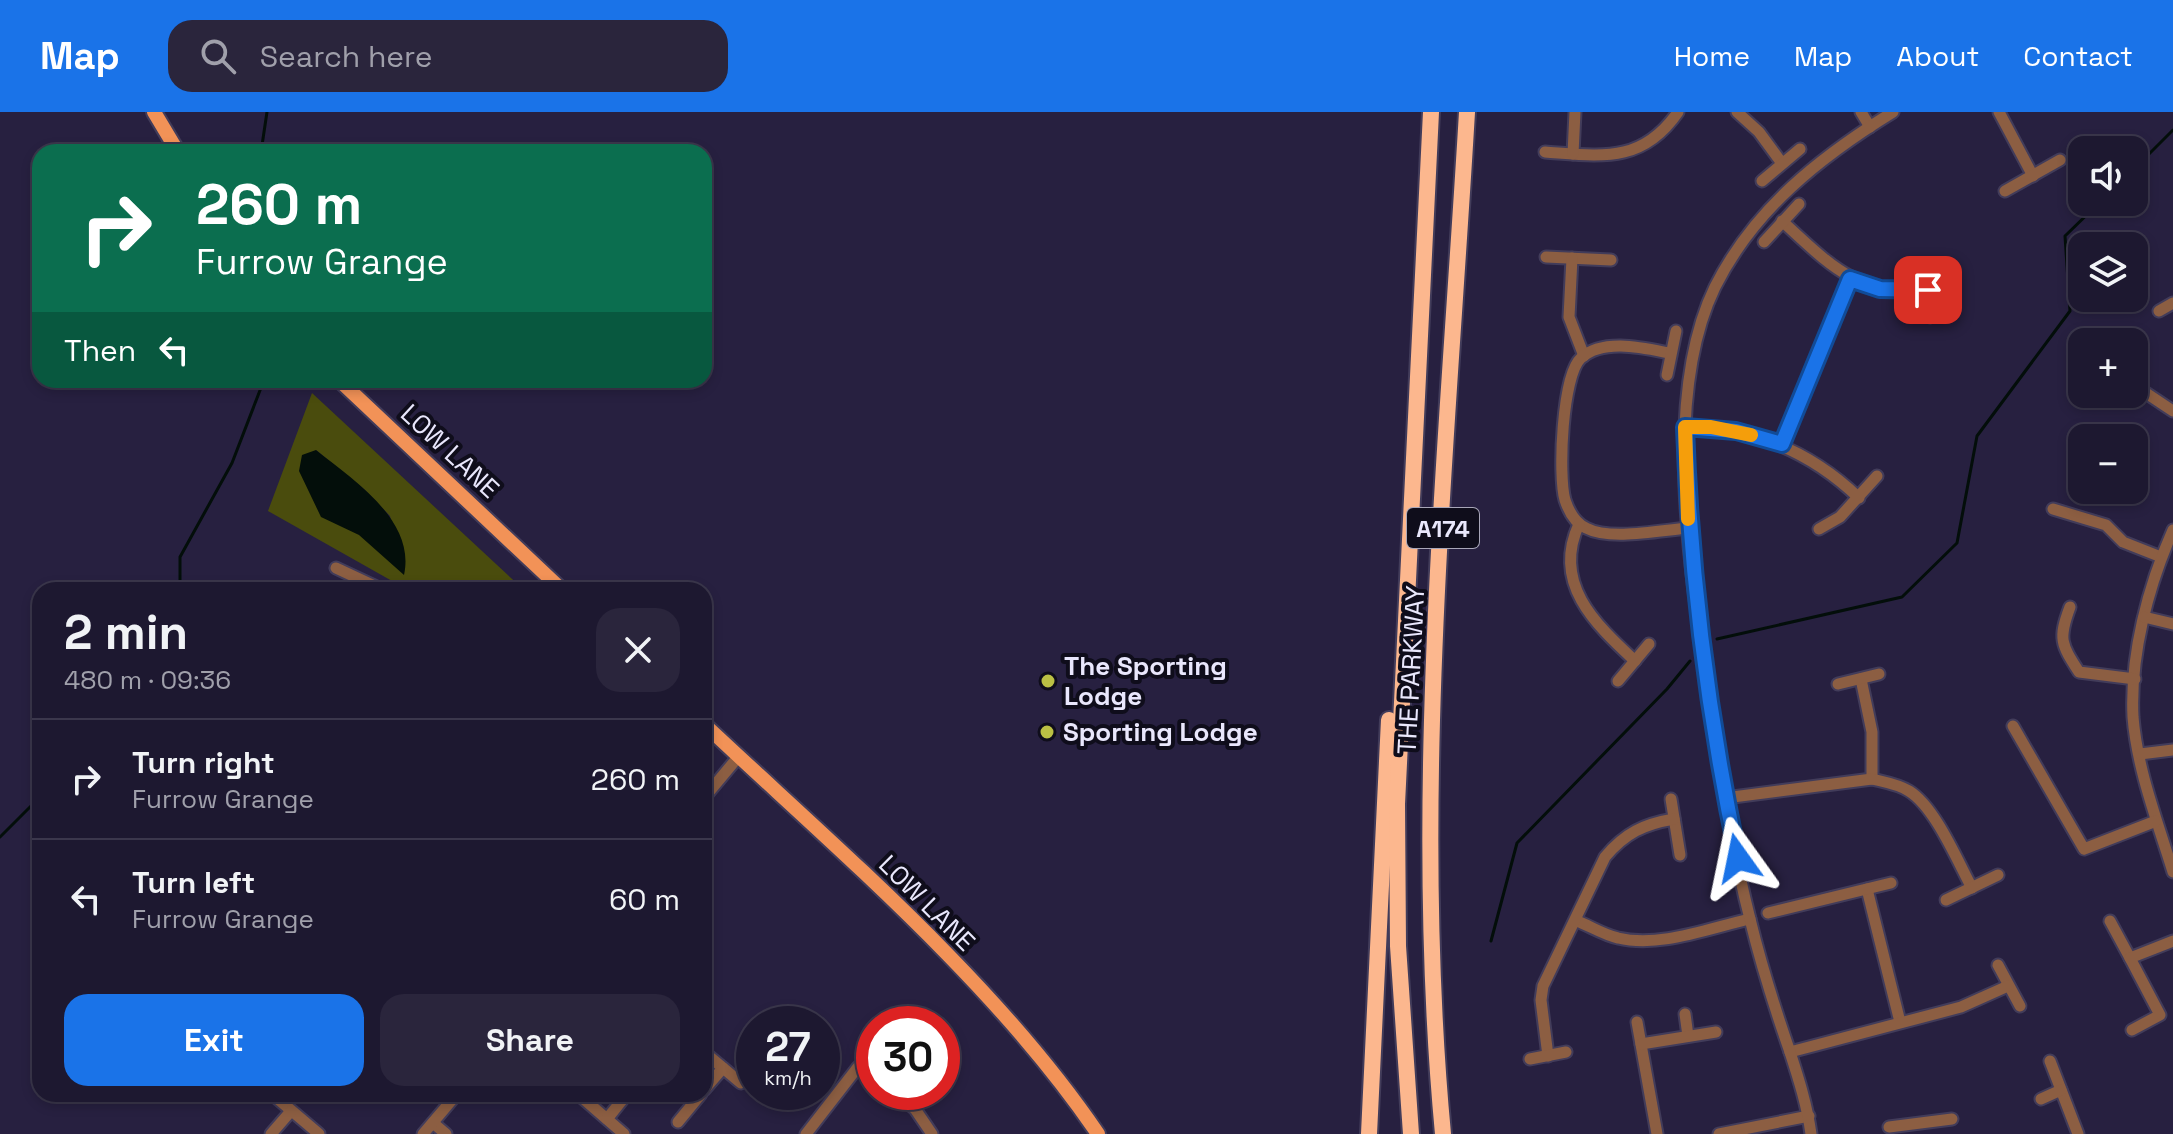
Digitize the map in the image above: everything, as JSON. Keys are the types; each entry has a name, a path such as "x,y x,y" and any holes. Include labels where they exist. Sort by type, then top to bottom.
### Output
{"highway":[{"name":"THE PARKWAY","path":"1411,1134 1402,1018 1397,858 1399,737 1431,112"},
{"name":"THE PARKWAY","path":"1443,1134 1430,945 1432,724 1467,112"},
{"path":"1369,1134 1392,653 1409,539"},
{"path":"1430,945 1455,1134"}],"main road":[{"path":"154,112 173,144"},
{"name":"LOW LANE","path":"347,388 554,582"},
{"name":"LOW LANE","path":"712,731 878,887 988,999 1031,1045 1098,1134"}],"street":[{"path":"1573,154 1575,112"},
{"path":"1545,152 1610,155 1636,149 1657,137 1678,112"},
{"path":"1737,112 1759,132 1781,162"},
{"path":"1861,112 1870,127"},
{"path":"1811,1134 1809,1116 1750,919 1725,798 1699,628 1689,528 1685,427 1689,376 1700,326 1714,289 1737,247 1776,199 1823,159 1893,112"},
{"path":"1999,112 2033,176"},
{"path":"1762,181 1800,149"},
{"path":"2005,191 2060,160"},
{"path":"1764,242 1799,204"},
{"path":"1782,221 1850,279 1880,289 1928,290"},
{"path":"1546,257 1611,260"},
{"path":"1572,258 1569,317 1584,356"},
{"path":"1926,264 1930,317"},
{"path":"1782,444 1850,279"},
{"path":"2159,311 2173,303"},
{"path":"1667,375 1669,353 1676,331"},
{"path":"1669,353 1627,346 1597,350 1584,356 1567,383 1563,493 1570,513 1579,524 1605,534 1689,528"},
{"path":"2148,394 2173,411"},
{"path":"1685,427 1736,431 1782,444 1835,475 1859,498"},
{"path":"1819,529 1840,517 1877,476"},
{"path":"2053,509 2106,525 2123,542 2161,557"},
{"path":"1579,524 1570,552 1570,571 1577,591 1592,617 1635,661"},
{"path":"2173,530 2161,557 2144,617 2133,717 2156,821 2173,871"},
{"path":"336,568 358,582"},
{"path":"2070,607 2062,630 2063,647 2079,672 2135,679"},
{"path":"2144,617 2173,624"},
{"path":"1618,681 1649,644"},
{"path":"1838,684 1879,674"},
{"path":"1861,679 1872,732 1872,779"},
{"path":"2013,726 2084,849 2156,821"},
{"path":"2140,754 2173,750"},
{"path":"712,788 739,756"},
{"path":"1725,798 1872,779 1911,791 1930,812 1972,888"},
{"path":"1671,799 1680,855"},
{"path":"1548,1056 1541,1000 1543,986 1577,921 1605,857 1619,840 1652,823 1674,819"},
{"path":"1946,900 1998,875"},
{"path":"1768,913 1891,883"},
{"path":"1867,889 1900,1022"},
{"path":"1577,921 1617,938 1648,940 1750,919"},
{"path":"2110,921 2160,1015 2132,1030"},
{"path":"2130,958 2173,941"},
{"path":"1998,965 2020,1006"},
{"path":"1790,1052 1961,1007 2008,986"},
{"path":"1685,1014 1688,1036"},
{"path":"1637,1022 1657,1134"},
{"path":"1641,1044 1716,1032"},
{"path":"1530,1059 1566,1052"},
{"path":"712,1059 736,1079"},
{"path":"2050,1061 2078,1134"},
{"path":"712,1081 723,1068"},
{"path":"806,1134 856,1070"},
{"path":"2041,1099 2061,1090"},
{"path":"281,1102 319,1134"},
{"path":"423,1134 450,1102"},
{"path":"587,1102 624,1134"},
{"path":"607,1119 621,1102"},
{"path":"678,1122 694,1102"},
{"path":"916,1110 932,1134"},
{"path":"271,1134 291,1111"},
{"path":"1719,1134 1809,1116"},
{"path":"1889,1127 1916,1129 1952,1119"},
{"path":"433,1123 446,1134"}],"shaded area":[{"path":"312,393 515,582 394,582 268,511","holes":["316,450 364,489 390,516 404,574 359,534"]},
{"path":"316,450 363,488 391,519 401,536 405,555 404,575 359,535 321,517 299,471 302,455"}],"waterway":[{"path":"262,144 267,112"},
{"path":"2148,155 2173,130"},
{"path":"1717,639 1902,597 1957,543 1977,436 2070,311 2065,236 2086,216"},
{"path":"180,582 180,557 232,463 261,388"},
{"path":"1491,941 1517,843 1667,689 1690,661"},
{"path":"0,837 32,805"}],"slow traffic":[{"path":"1688,519 1685,427 1711,427 1751,435"}],"place":[{"name":"The Sporting Lodge","path":"1048,681"},
{"name":"Sporting Lodge","path":"1047,732"}],"route":[{"path":"1738,858 1725,798 1699,628 1689,528 1685,427 1736,431 1782,444 1850,279 1880,289 1908,292 1928,290"}]}
